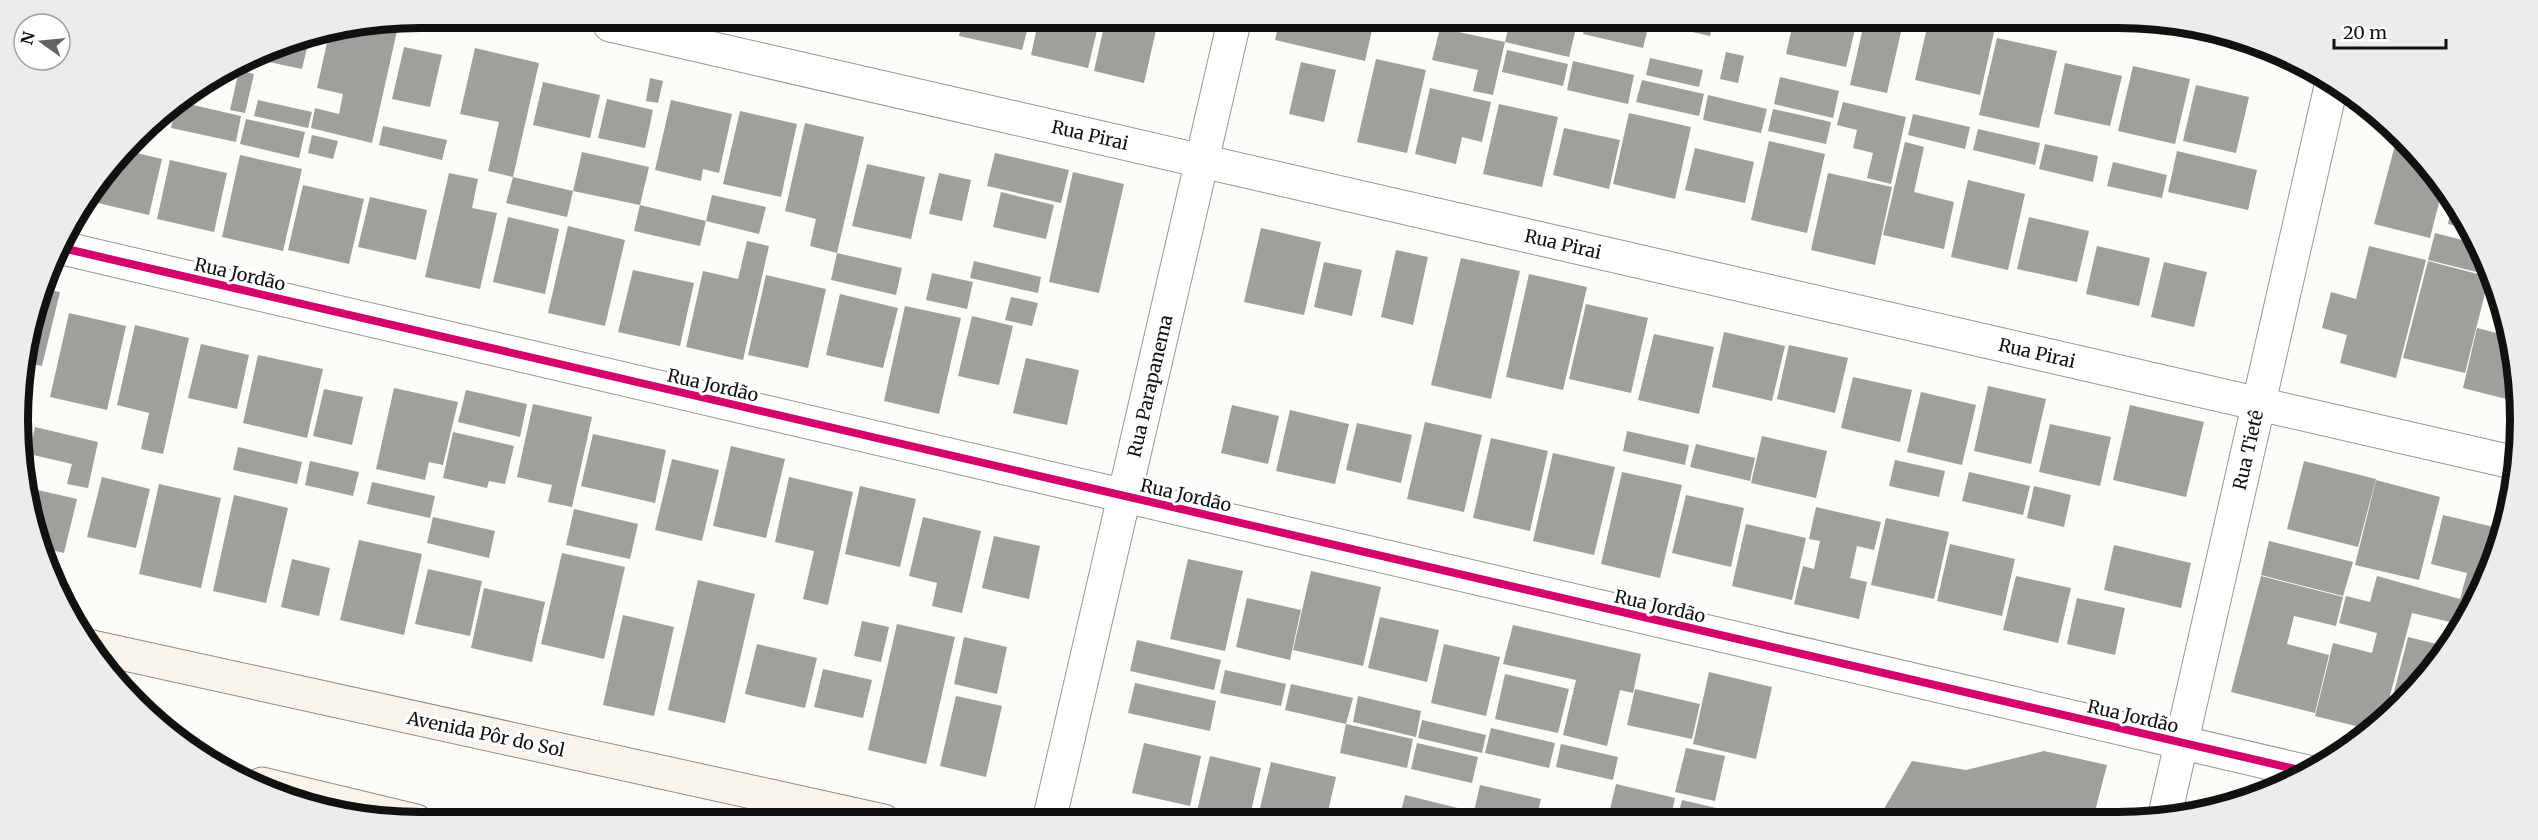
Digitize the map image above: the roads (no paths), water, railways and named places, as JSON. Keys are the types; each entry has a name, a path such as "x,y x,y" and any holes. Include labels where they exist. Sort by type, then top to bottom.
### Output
{"street":[{"name":"Rua Pirai","path":"627,28 2507,461"},
{"name":"Rua Parapanema","path":"1051,812 1233,28"},
{"name":"Rua Tietê","path":"2167,808 2330,90"},
{"name":"Rua Jordão","path":"68,249 2295,769"},
{"name":"Avenida Pôr do Sol","path":"102,649 843,812"},
{"path":"311,796 348,805"}]}
